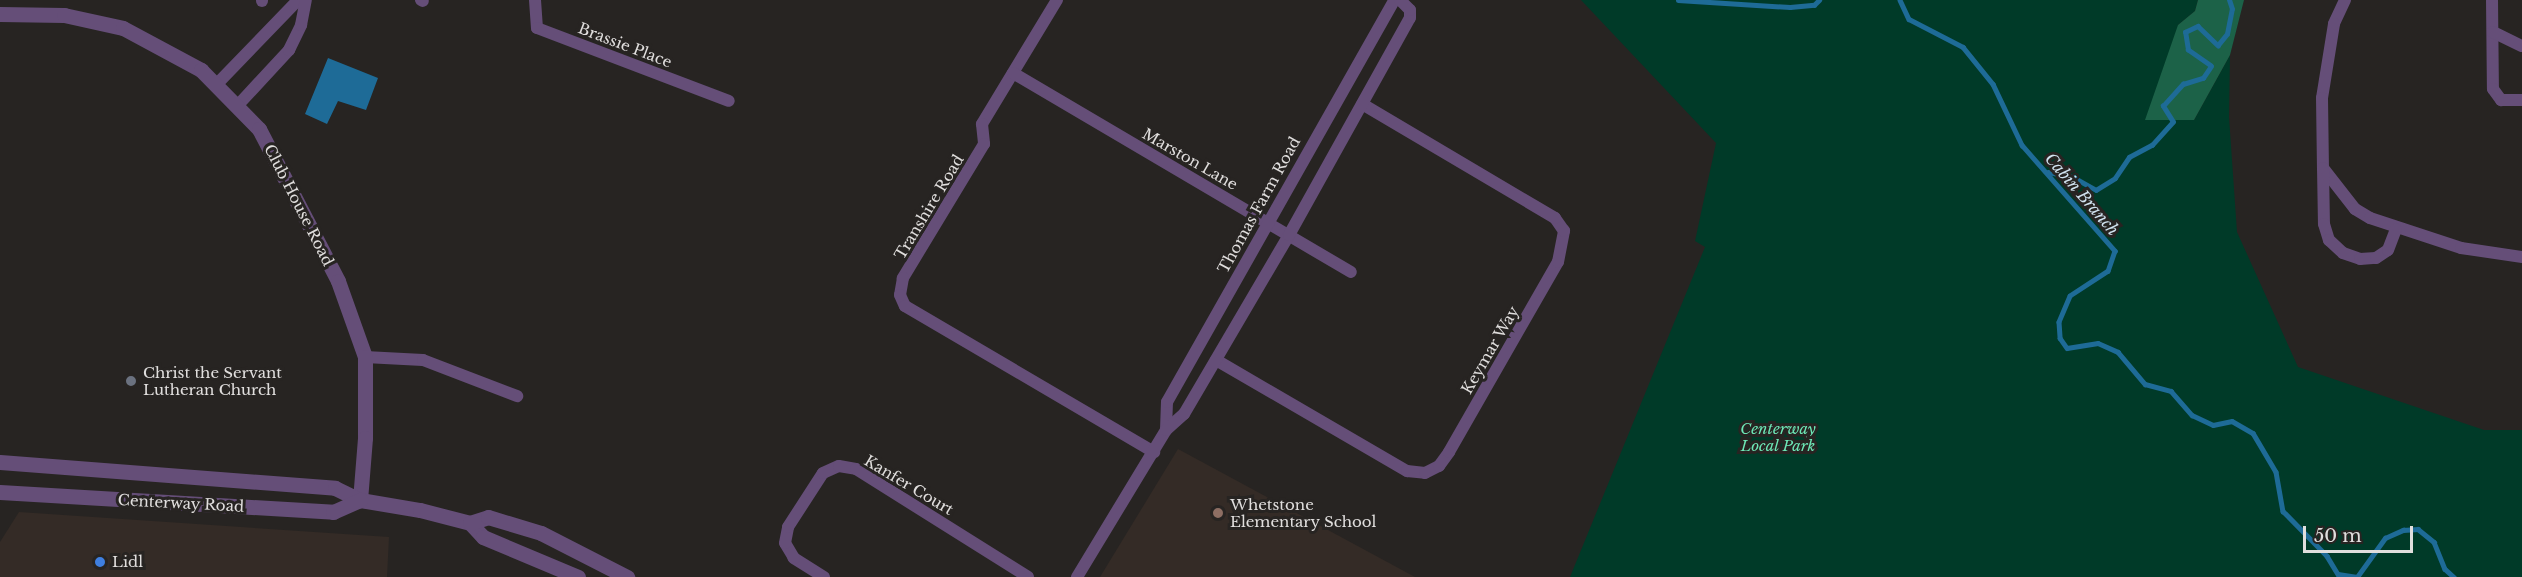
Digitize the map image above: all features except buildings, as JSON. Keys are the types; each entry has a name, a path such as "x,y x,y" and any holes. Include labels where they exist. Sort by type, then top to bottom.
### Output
{"street":[{"path":"216,85 298,0"},
{"path":"238,104 289,50 301,25 306,0"},
{"name":"Brassie Place","path":"536,0 537,28 729,101"},
{"name":"Transhire Road","path":"1057,0 981,124 984,144 903,278 900,295 905,306 1154,452"},
{"name":"Thomas Farm Road","path":"1166,430 1167,402 1266,221 1394,0"},
{"name":"Thomas Farm Road","path":"1077,577 1166,430 1184,414 1289,235 1410,18 1410,10 1400,0"},
{"path":"2345,0 2334,24 2322,98 2324,224 2329,240 2343,253 2360,259 2376,258 2388,250 2396,229"},
{"path":"2492,0 2493,89 2501,100 2522,100"},
{"name":"Club House Road","path":"0,14 64,15 123,28 185,59 238,104 280,164 349,305 365,357 365,438 360,500"},
{"path":"2493,32 2522,45"},
{"name":"Marston Lane","path":"1013,72 1351,272"},
{"name":"Keymar Way","path":"1216,360 1407,471 1425,473 1439,466 1449,452 1558,262 1564,231 1555,218 1362,104"},
{"path":"2323,168 2355,209 2396,229 2461,248 2522,257"},
{"path":"365,357 423,360 517,396"},
{"name":"Centerway Road","path":"0,462 335,488 360,500 470,523 488,517 541,533 627,577"},
{"name":"Kanfer Court","path":"824,577 794,558 785,543 788,527 824,473 839,466 856,469 1028,577"},
{"name":"Centerway Road","path":"0,492 333,512 360,500"},
{"name":"Centerway Road","path":"470,523 483,537 578,577"}],"shaded area":[{"name":"Whetstone Elementary School","path":"1178,449 1415,577 1100,577"},
{"path":"19,512 389,537 387,577 0,577 0,542"}],"green space":[{"name":"Centerway Local Park","path":"1581,0 2198,0 2195,11 2178,25 2194,120 2230,55 2229,117 2237,232 2298,367 2484,430 2522,430 2522,577 1570,577 1705,247 1695,241 1716,143"},
{"path":"2198,0 2244,0 2230,55 2194,120 2145,120 2178,25 2195,11"}],"water":[{"path":"328,58 378,78 366,110 338,101 327,124 305,114"}],"waterway":[{"name":"Cabin Branch","path":"1678,0 1790,7 1814,5 1819,0"},
{"name":"Cabin Branch","path":"1900,0 1909,19 1963,47 1993,84 2022,145 2115,251 2108,271 2070,296 2059,322 2060,338 2067,348 2098,343 2118,352 2145,384 2171,391 2192,415 2213,425 2232,421 2253,433 2276,472 2283,511 2327,556 2338,574 2357,577 2385,538 2403,530 2418,529 2434,542 2445,569 2454,577"},
{"path":"2048,172 2073,177 2096,190 2115,178 2129,157 2152,145 2173,122 2163,106 2183,84 2203,78 2211,66 2188,50 2185,32 2198,26 2218,45 2227,34 2232,9 2229,0"}],"place":[{"name":"Christ the Servant Lutheran Church","path":"131,381"},
{"name":"Whetstone Elementary School","path":"1218,513"},
{"name":"Lidl","path":"100,562"}]}
